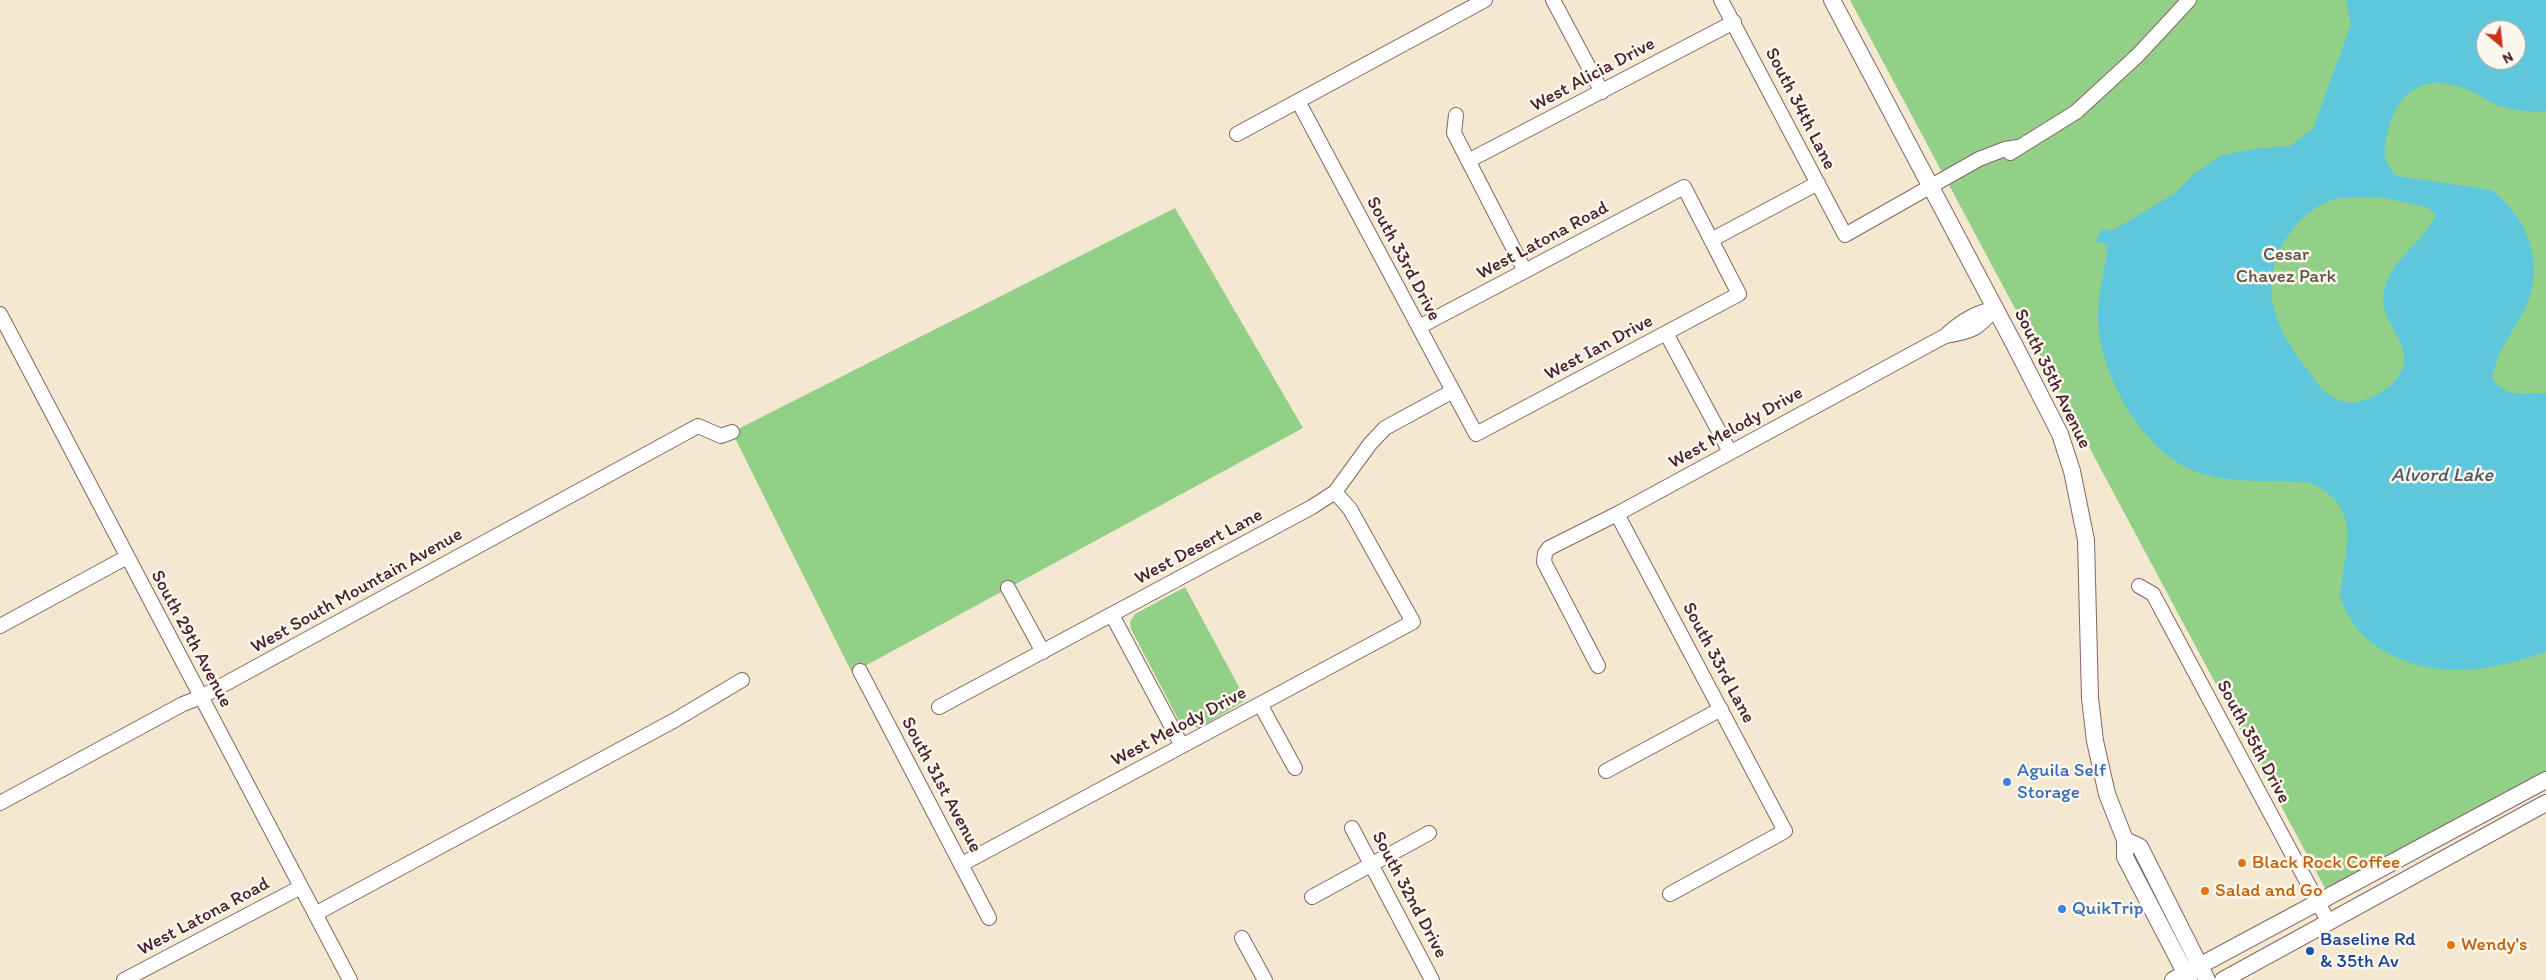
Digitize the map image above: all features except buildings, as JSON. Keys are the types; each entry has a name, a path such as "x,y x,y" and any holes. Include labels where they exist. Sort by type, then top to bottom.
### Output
{"main road":[{"name":"South 35th Avenue","path":"1832,0 1932,187 2060,434 2072,471 2086,540 2090,698 2094,741 2107,794 2126,840 2140,847 2191,976"},
{"path":"2191,976 2318,903 2546,780"},
{"path":"2223,980 2546,803"},
{"path":"2437,839 2447,857"}],"street":[{"path":"1237,134 1485,0"},
{"path":"1553,0 1602,92"},
{"name":"South 34th Lane","path":"1721,0 1846,235 1932,187"},
{"path":"1932,187 1947,176 1979,159 2005,149 2018,147 2076,112 2138,55 2189,0"},
{"name":"West Alicia Drive","path":"1468,161 1734,22"},
{"name":"South 33rd Drive","path":"1298,101 1476,434"},
{"path":"1456,115 1454,133 1525,271"},
{"path":"1711,240 1818,183"},
{"name":"West Latona Road","path":"1419,327 1684,187 1711,240"},
{"name":"West Ian Drive","path":"1476,434 1739,294 1711,240"},
{"name":"West Melody Drive","path":"1598,666 1544,562 1545,553 1549,548 1617,514 1945,336 1966,333 1980,326 1995,308"},
{"name":"South 29th Avenue","path":"0,314 350,980"},
{"path":"1666,333 1730,452"},
{"name":"West Desert Lane","path":"939,707 1112,615 1335,492 1370,444 1385,428 1453,391"},
{"name":"West South Mountain Avenue","path":"0,803 184,704 201,697 698,426 722,436 732,432"},
{"name":"West Melody Drive","path":"962,864 1413,622 1350,509 1335,492"},
{"name":"South 33rd Lane","path":"1617,514 1785,831 1670,894"},
{"path":"0,626 127,557"},
{"name":"South 35th Drive","path":"2139,586 2153,594 2329,923"},
{"path":"1008,588 1043,652"},
{"path":"1112,615 1182,746"},
{"name":"South 31st Avenue","path":"860,671 989,918"},
{"path":"315,914 675,720 742,680"},
{"path":"1260,704 1295,768"},
{"path":"1606,771 1721,709"},
{"name":"South 32nd Drive","path":"1352,828 1432,980"},
{"path":"1312,897 1429,833"},
{"name":"West Latona Road","path":"124,980 301,887"},
{"path":"1242,938 1264,980"}],"green space":[{"name":"Cesar Chavez Park","path":"1850,0 2546,0 2546,773 2326,890"},
{"path":"1175,208 1303,428 852,673 732,432"},
{"path":"1185,587 1246,700 1199,728 1180,723 1131,629 1130,622 1135,614"}],"water":[{"name":"Alvord Lake","path":"2346,0 2546,0 2546,111 2523,111 2500,106 2466,89 2449,84 2435,83 2423,85 2403,99 2396,110 2390,123 2385,149 2387,163 2397,176 2492,190 2505,201 2515,214 2530,244 2534,276 2531,293 2525,309 2498,358 2492,378 2498,385 2510,392 2522,394 2546,393 2546,652 2494,666 2455,670 2414,664 2395,657 2377,647 2362,634 2350,618 2340,597 2347,533 2346,522 2336,501 2311,483 2237,480 2194,471 2174,460 2156,445 2139,426 2113,382 2099,334 2098,312 2108,245 2096,241 2102,229 2112,231 2174,194 2195,173 2220,156 2253,149 2290,146 2313,129 2351,24","holes":["2353,197 2384,198 2427,207 2436,215 2422,236 2396,265 2385,287 2384,309 2402,346 2404,355 2404,365 2400,374 2382,392 2366,400 2349,402 2336,399 2318,384 2296,354 2278,321 2273,304 2271,286 2273,269 2279,251 2290,233 2304,217 2315,208 2335,199"]}],"place":[{"name":"Aguila Self Storage","path":"2007,782"},
{"name":"Black Rock Coffee","path":"2242,863"},
{"name":"Salad and Go","path":"2205,891"},
{"name":"QuikTrip","path":"2062,909"},
{"name":"Wendy's","path":"2451,945"},
{"name":"Baseline Rd & 35th Av","path":"2310,951"}]}
